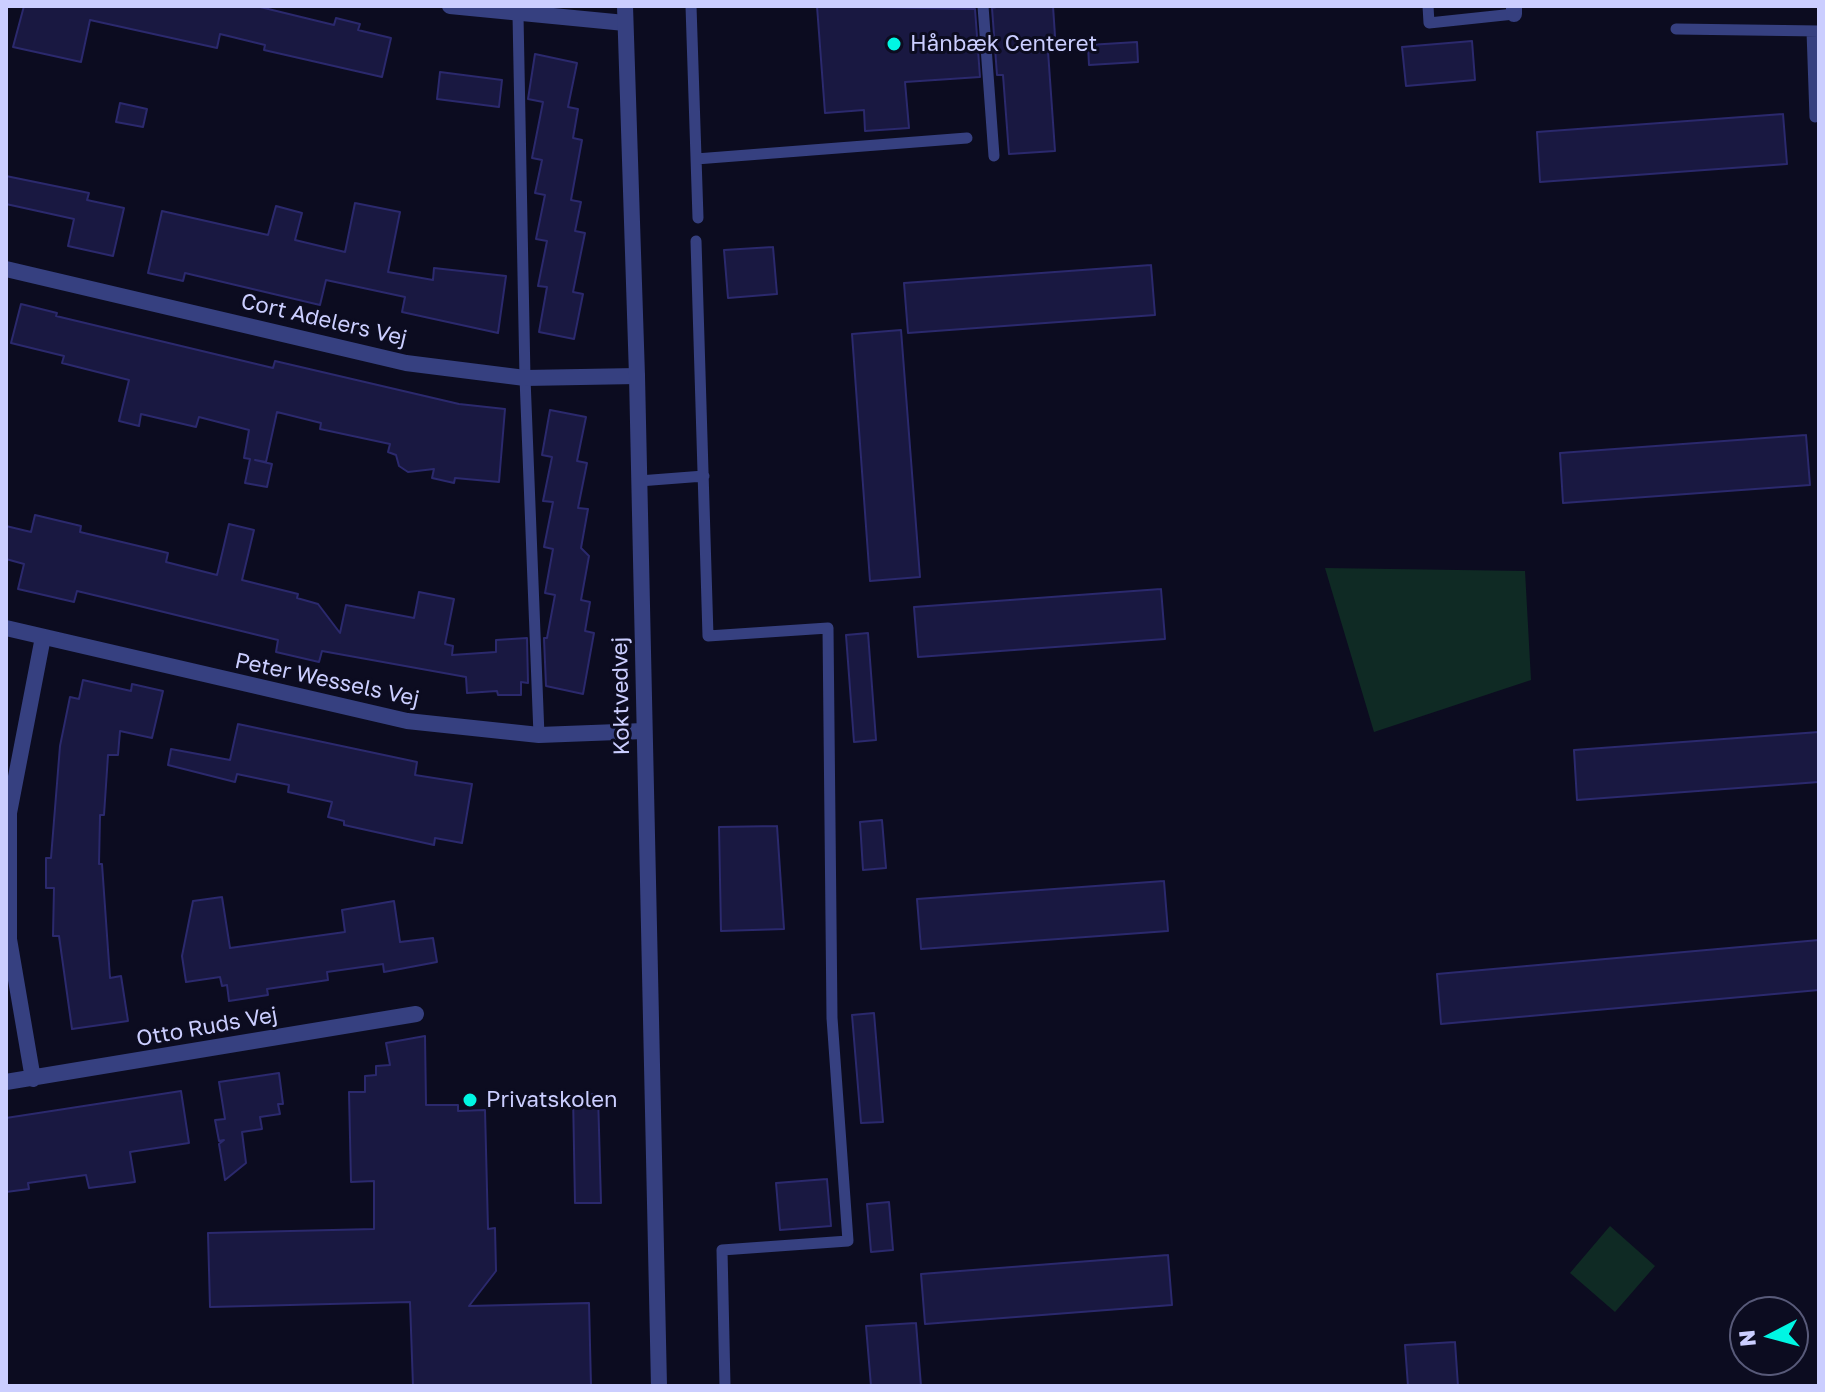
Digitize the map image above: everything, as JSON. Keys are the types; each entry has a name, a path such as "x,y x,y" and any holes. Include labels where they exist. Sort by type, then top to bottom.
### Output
{"street":[{"path":"450,6 518,15 625,15"},
{"name":"Koktvedvej","path":"625,15 637,376 659,1386"},
{"name":"Cort Adelers Vej","path":"6,269 406,363 525,378 637,376"},
{"name":"Peter Wessels Vej","path":"6,628 407,721 539,735 644,731"},
{"path":"33,1079 9,939 9,813 43,637"},
{"name":"Otto Ruds Vej","path":"6,1082 416,1014"}],"lane":[{"path":"691,6 698,218"},
{"path":"983,6 994,156"},
{"path":"1428,6 1429,23 1514,10"},
{"path":"518,15 525,378 539,735"},
{"path":"1676,29 1816,31 1815,117"},
{"path":"696,159 967,138"},
{"path":"696,241 708,636 828,628 832,1018 848,1241 722,1250 725,1386"},
{"path":"639,481 704,476"}],"green space":[{"path":"1325,568 1525,571 1531,680 1374,732"},
{"path":"1610,1226 1655,1266 1615,1312 1570,1273"}],"building":[{"path":"24,6 256,6 334,25 336,18 360,24 358,30 391,38 382,77 264,50 265,45 220,34 217,48 90,20 81,62 13,47"},
{"name":"Hånbæk Centeret","path":"817,6 975,9 980,77 905,82 909,128 865,131 864,110 825,113"},
{"path":"1053,6 1056,51 1048,51 1055,151 1009,154 1003,75 997,75 992,8"},
{"path":"1472,41 1475,80 1406,86 1402,47"},
{"path":"1137,42 1138,62 1089,65 1088,45"},
{"path":"535,54 577,63 568,107 578,109 573,138 582,140 571,200 581,202 575,231 585,233 573,292 583,294 574,339 539,332 547,287 538,286 547,241 536,239 545,195 535,193 542,160 532,158 543,102 528,99"},
{"path":"440,72 502,80 499,107 437,99"},
{"path":"120,103 147,109 143,127 116,122"},
{"path":"1783,114 1787,164 1540,182 1537,132"},
{"path":"6,176 89,193 87,200 124,208 113,256 68,246 74,219 6,204"},
{"path":"355,203 400,212 388,272 433,280 434,268 506,276 498,333 402,312 405,297 326,280 320,305 185,273 183,281 148,273 162,211 268,235 276,206 302,213 295,240 345,252"},
{"path":"773,247 777,294 728,298 724,250"},
{"path":"1151,265 1155,315 908,333 904,283"},
{"path":"21,304 57,313 56,316 273,368 275,361 459,404 505,409 499,482 455,478 454,483 432,478 434,469 408,472 399,466 396,455 388,452 390,444 320,429 321,423 277,412 266,462 255,460 272,464 267,487 245,483 250,459 244,458 249,430 199,417 196,427 141,414 139,426 119,421 129,380 62,363 64,356 11,343"},
{"path":"901,330 920,577 870,581 852,334"},
{"path":"550,410 586,417 577,461 587,463 578,508 588,509 581,548 589,556 581,600 590,602 585,631 594,633 583,694 546,686 544,638 547,638 555,595 545,593 553,549 544,547 553,502 543,501 552,457 542,455"},
{"path":"1806,435 1810,485 1563,503 1560,453"},
{"path":"35,515 81,526 80,532 168,553 166,562 217,575 229,524 254,530 242,580 298,594 297,598 318,604 340,633 346,605 414,618 419,592 454,599 445,644 453,646 452,655 496,652 496,640 527,638 528,683 521,682 521,695 498,695 497,691 467,693 466,677 322,651 319,662 276,652 278,640 123,602 77,591 74,602 18,589 24,564 6,559 6,526 31,532"},
{"path":"1161,589 1165,639 918,657 914,607"},
{"path":"868,633 876,740 854,742 846,635"},
{"path":"83,680 131,691 132,684 163,691 152,738 120,731 118,755 108,755 104,815 100,815 99,864 102,864 110,978 121,976 128,1021 72,1029 59,936 53,936 54,888 46,888 46,858 51,858 60,746 70,697 79,699"},
{"path":"238,724 417,762 415,775 472,784 462,843 435,838 434,845 344,825 344,821 328,817 332,802 288,792 289,785 237,774 235,782 168,765 171,749 230,760"},
{"path":"1819,732 1819,782 1577,800 1574,750"},
{"path":"882,820 886,868 863,870 860,822"},
{"path":"777,826 784,929 721,931 719,827"},
{"path":"1164,881 1168,931 921,949 917,899"},
{"path":"222,897 230,948 345,932 342,910 394,901 400,942 433,938 437,962 384,972 383,964 327,972 328,980 267,989 268,995 229,1001 227,985 222,986 220,977 186,982 182,956 193,901"},
{"path":"1819,940 1819,990 1441,1024 1437,974"},
{"path":"874,1013 883,1122 861,1123 852,1015"},
{"path":"425,1036 426,1105 458,1105 458,1111 485,1110 488,1229 495,1228 496,1271 469,1306 589,1303 591,1386 413,1386 410,1302 210,1307 208,1233 374,1229 374,1181 351,1182 349,1092 365,1092 365,1076 376,1075 376,1066 390,1065 386,1043"},
{"path":"279,1073 283,1104 278,1104 280,1114 260,1117 262,1129 242,1132 246,1163 225,1180 219,1144 224,1140 219,1141 215,1120 225,1119 219,1082"},
{"path":"181,1091 189,1143 130,1152 135,1182 89,1188 86,1175 28,1183 29,1189 6,1192 6,1118"},
{"path":"573,1094 598,1094 601,1203 575,1203"},
{"path":"827,1179 831,1226 780,1230 776,1183"},
{"path":"889,1202 893,1250 871,1252 867,1204"},
{"path":"1168,1255 1172,1305 925,1324 921,1274"},
{"path":"916,1323 921,1386 871,1386 866,1326"},
{"path":"1455,1342 1458,1386 1408,1386 1405,1345"}],"place":[{"name":"Hånbæk Centeret","path":"894,44"},
{"name":"Privatskolen","path":"470,1100"}]}
